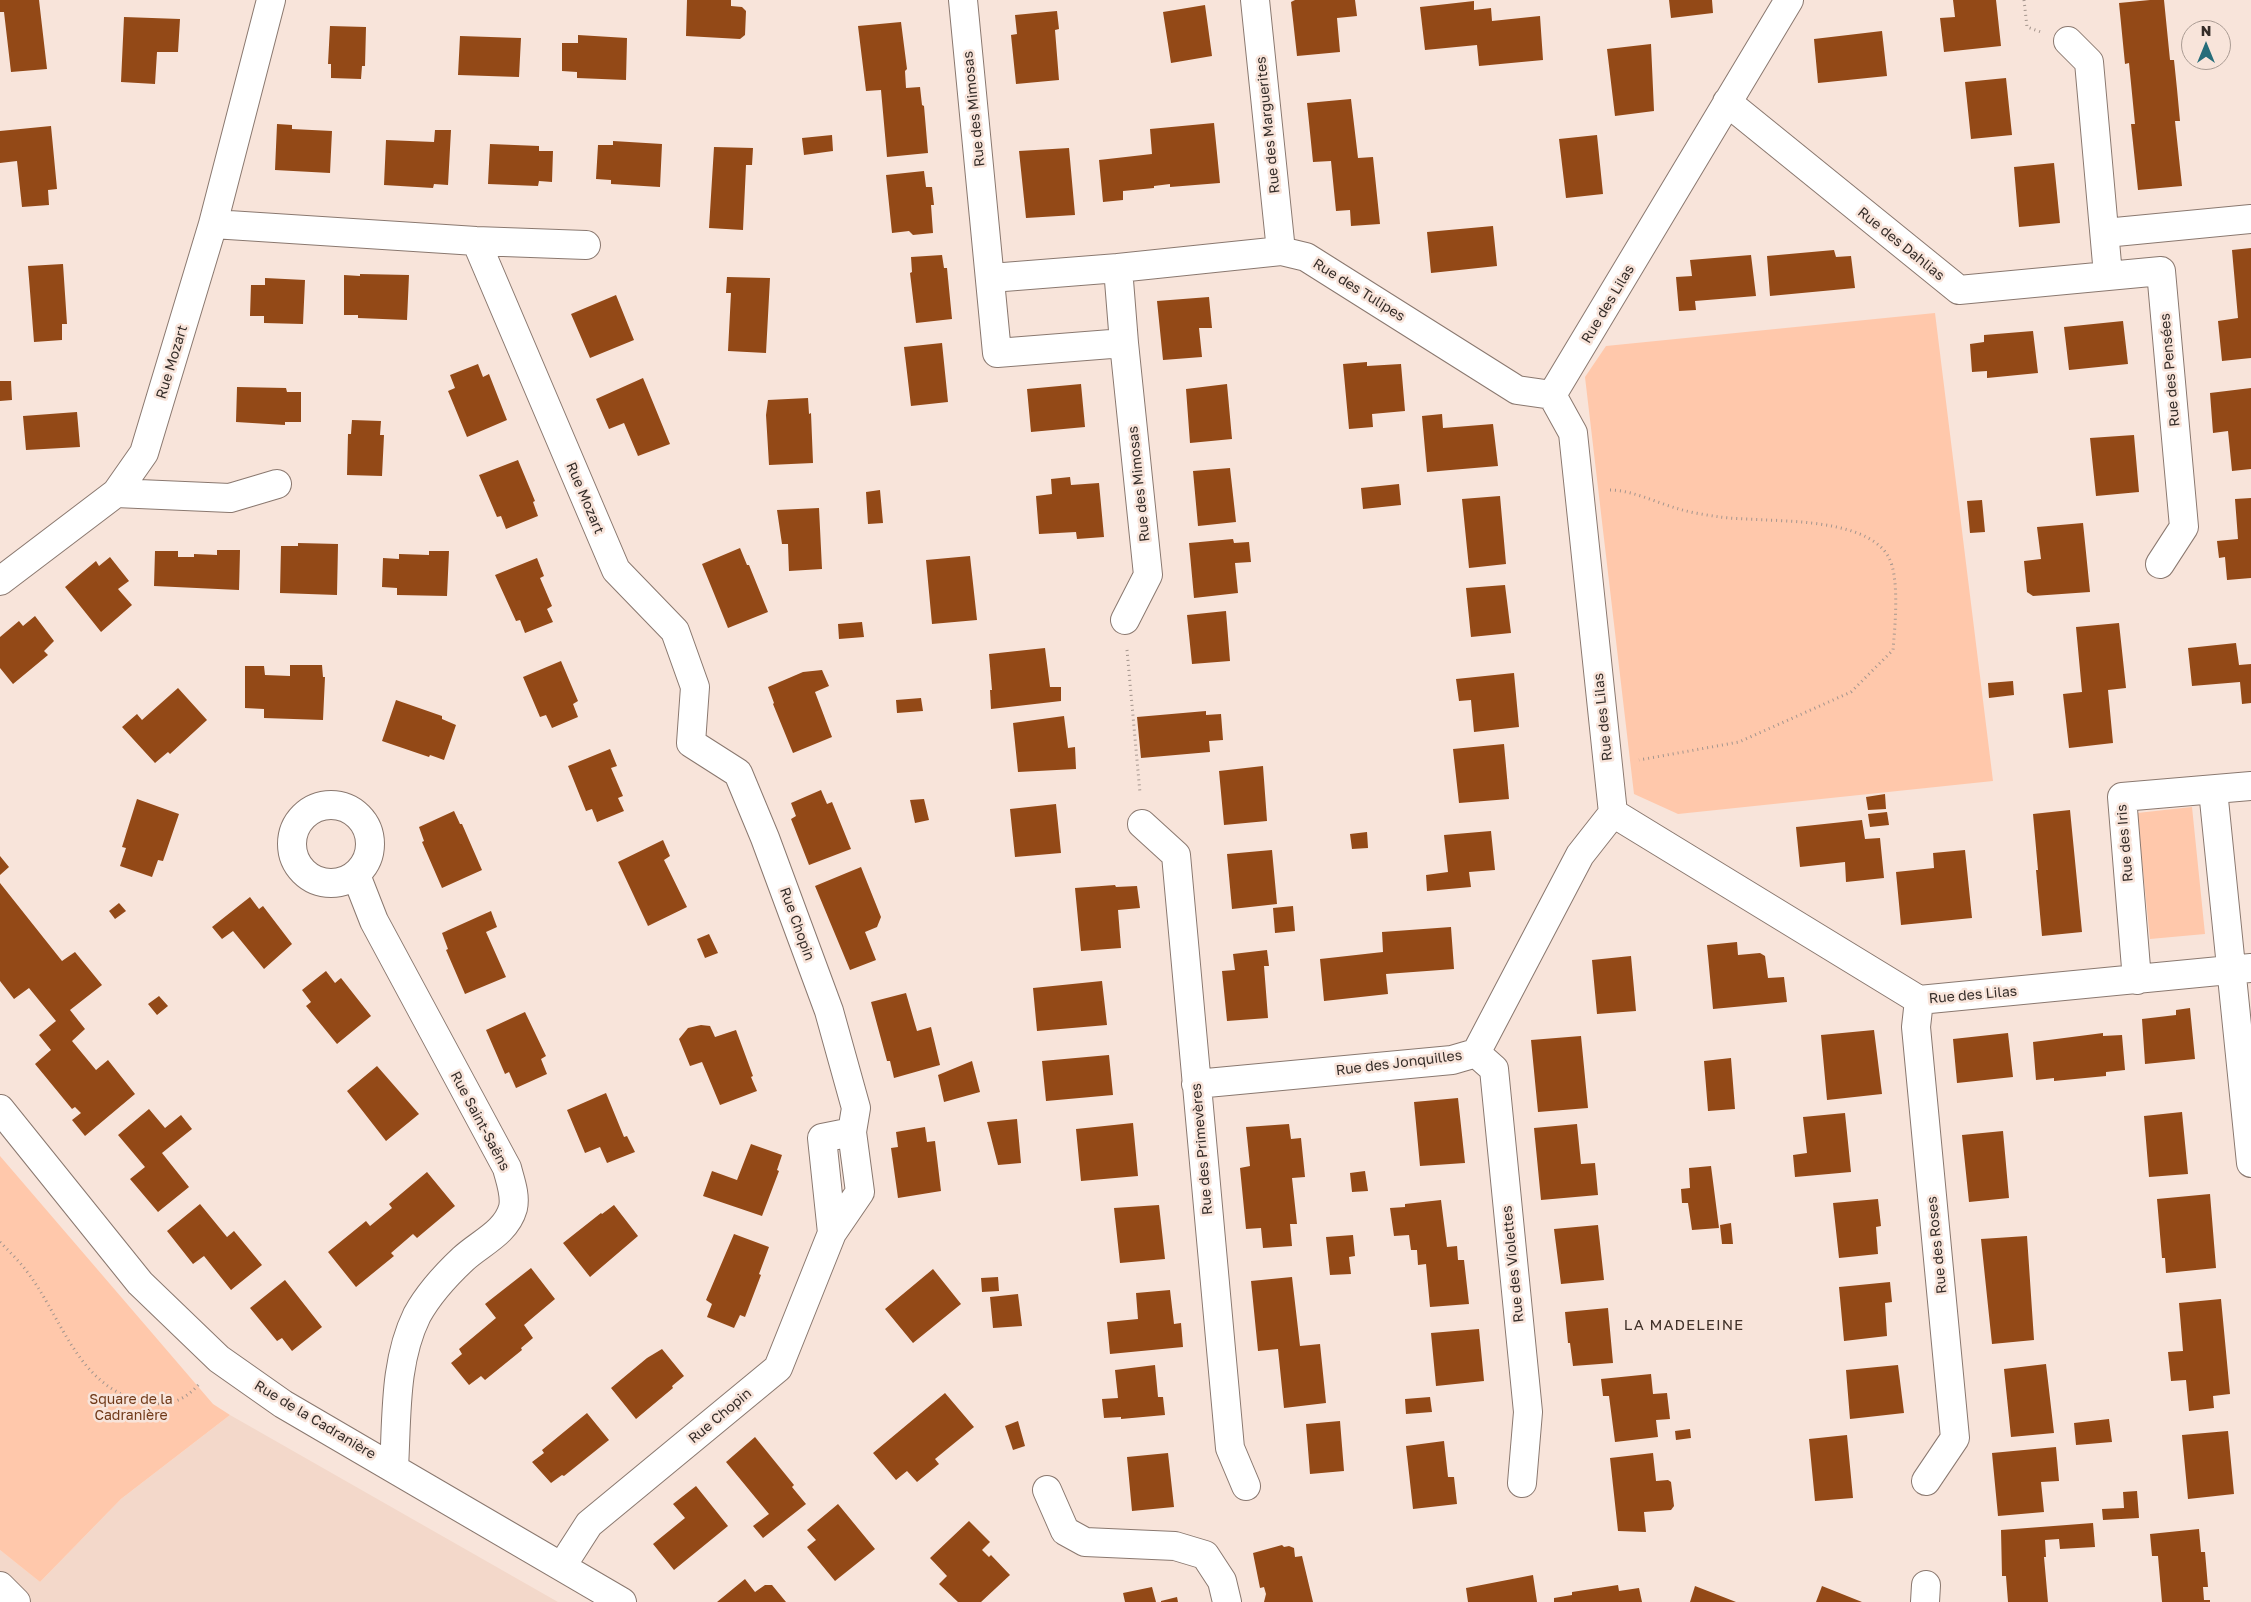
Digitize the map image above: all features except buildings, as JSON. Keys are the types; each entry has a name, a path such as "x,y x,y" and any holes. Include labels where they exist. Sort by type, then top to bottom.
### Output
{"street":[{"name":"Rue Mozart","path":"0,581 116,493 144,453 213,224 271,0"},
{"name":"Rue des Mimosas","path":"963,0 997,352 1124,343"},
{"name":"Rue des Marguerites","path":"1254,0 1281,251"},
{"name":"Rue des Lilas","path":"1789,0 1552,395 1573,433 1613,813 1919,1000 2241,969"},
{"path":"2068,42 2089,62 2108,275"},
{"name":"Rue des Dahlias","path":"1727,102 1959,290 2108,275"},
{"path":"2104,229 2251,219"},
{"path":"213,224 476,241 586,245"},
{"name":"Rue Mozart","path":"476,241 616,570 675,631 695,687 691,743"},
{"name":"Rue des Tulipes","path":"1118,268 1281,251 1306,257 1516,390 1552,395"},
{"path":"991,278 1118,268"},
{"name":"Rue des Mimosas","path":"1118,268 1148,574 1125,620"},
{"name":"Rue des Pensées","path":"2108,275 2161,271 2184,527 2160,564"},
{"path":"116,493 230,498 277,484"},
{"name":"Rue Chopin","path":"562,1566 589,1524 778,1368 832,1234 860,1192 852,1132 856,1108 829,1011 765,838 738,774 691,743"},
{"name":"Rue des Iris","path":"2137,980 2122,796 2251,786"},
{"path":"2213,790 2241,969 2251,1163"},
{"name":"Rue des Jonquilles","path":"1196,1084 1452,1060 1476,1053 1580,855 1613,813"},
{"name":"Rue des Primevères","path":"1142,824 1176,855 1230,1448 1246,1486"},
{"name":"Rue Saint-Saëns","path":"356,875 374,921 507,1168 513,1189 513,1207 507,1221 498,1232 462,1259 434,1291 418,1314 399,1370 394,1468"},
{"name":"Rue des Roses","path":"1919,1000 1916,1027 1955,1438 1926,1481"},
{"name":"Rue des Violettes","path":"1476,1053 1494,1069 1528,1412 1522,1483"},
{"name":"Rue de la Cadranière","path":"0,1109 140,1284 219,1359 283,1404 622,1602"},
{"path":"1047,1490 1066,1531 1085,1542 1175,1546 1205,1556 1222,1581 1226,1602"},
{"path":"0,1586 16,1602"}],"path":[{"path":"1579,490 1614,490 1682,510 1722,517 1824,525 1858,532 1876,541 1889,557 1895,597 1893,650 1851,692 1739,742 1608,765"},
{"path":"1125,620 1142,824"},
{"path":"0,1242 31,1277 59,1326 84,1364 109,1386 128,1397 162,1405 179,1401 192,1392 219,1359"}],"shaded area":[{"path":"230,1415 558,1602 0,1602 0,1550 40,1582 121,1499"}],"green space":[{"path":"1935,313 1993,781 1678,814 1634,794 1585,377 1606,346"},
{"path":"2192,807 2205,934 2150,939 2137,813"},
{"name":"Square de la Cadranière","path":"0,1156 213,1404 230,1415 121,1499 40,1582 0,1550"}],"district":[{"name":"LA MADELEINE","path":"1684,1325"}]}
